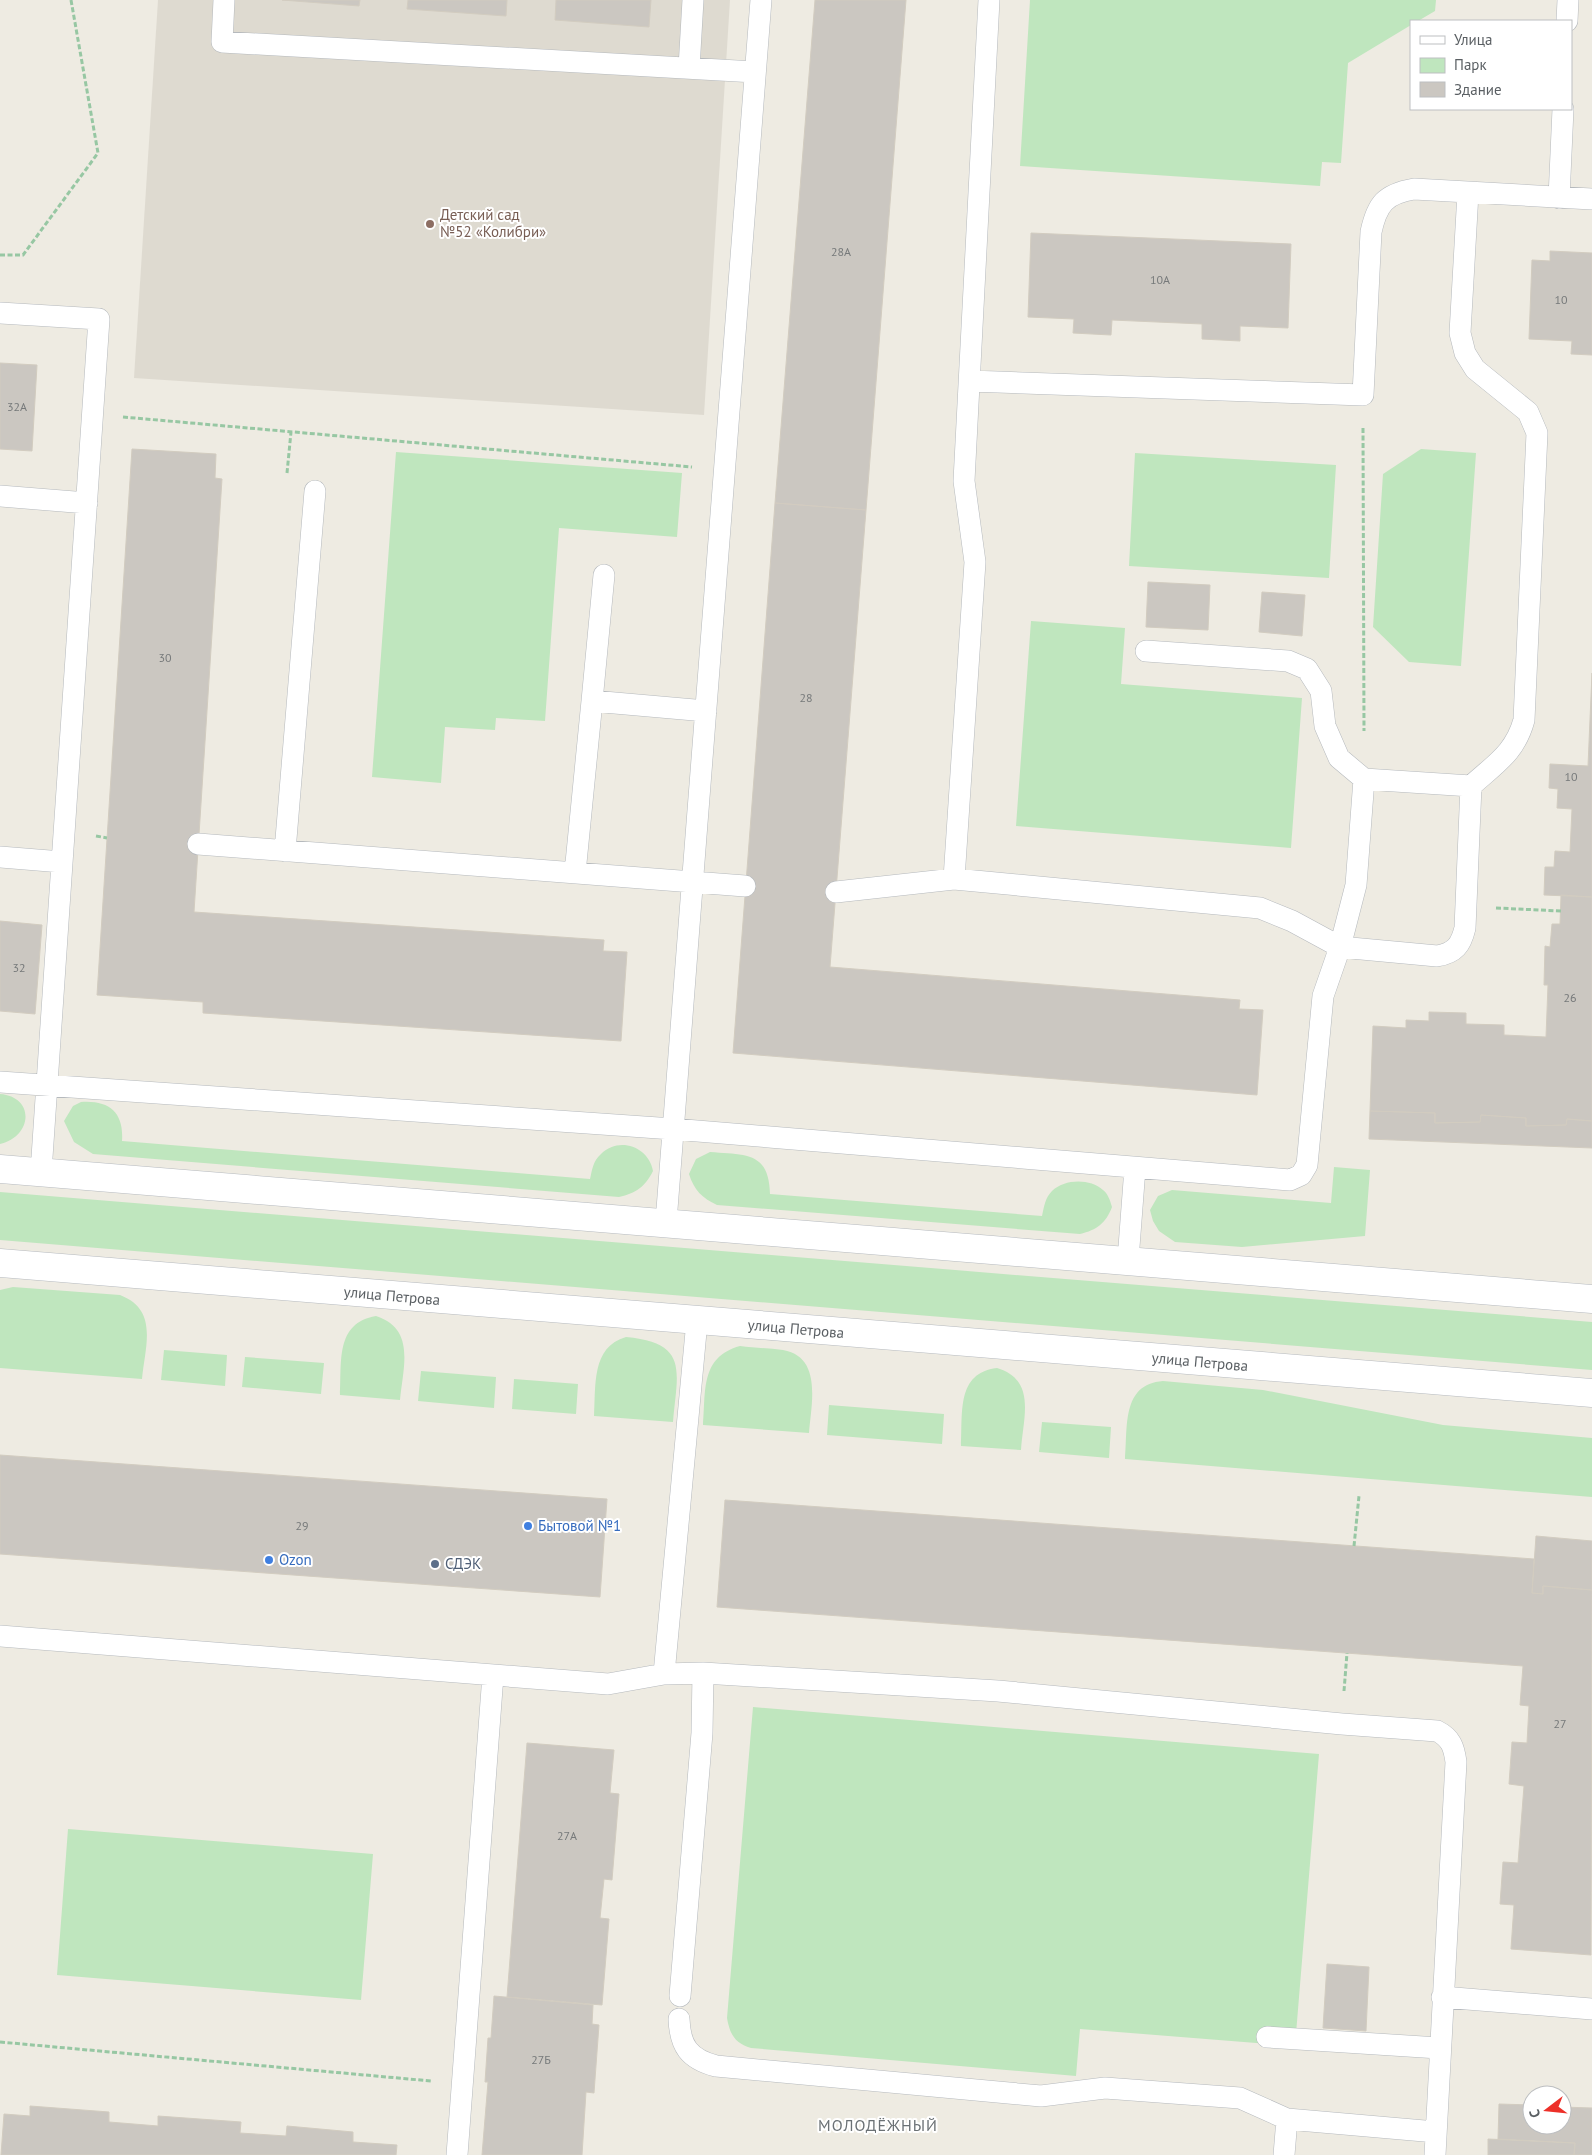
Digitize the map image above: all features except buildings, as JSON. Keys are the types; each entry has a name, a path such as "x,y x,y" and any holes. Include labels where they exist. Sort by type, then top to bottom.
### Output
{"main road":[{"path":"0,1169 1592,1299"},
{"name":"улица Петрова","path":"0,1263 1592,1393"}],"lane":[{"path":"224,0 222,42 755,72"},
{"path":"689,68 693,0"},
{"path":"666,1222 760,0"},
{"path":"954,879 975,562 964,482 989,0"},
{"path":"1567,20 1568,0"},
{"path":"1559,198 1562,110"},
{"path":"970,381 1363,394 1371,232 1376,212 1386,200 1399,192 1414,189 1592,199"},
{"path":"836,892 954,879 1260,908 1292,920 1340,947 1437,956 1446,954 1455,948 1462,940 1466,906 1471,786 1512,749 1520,736 1524,720 1537,433 1528,412 1476,369 1465,353 1460,333 1468,193"},
{"path":"0,313 100,319 41,1172"},
{"path":"285,851 315,491"},
{"path":"0,496 87,503"},
{"path":"575,873 604,575"},
{"path":"1146,651 1288,662 1308,669 1321,691 1325,726 1339,758 1364,779 1471,786"},
{"path":"592,701 706,711"},
{"path":"0,1082 673,1129 1290,1180 1301,1175 1307,1165 1323,996 1340,947 1356,885 1364,779"},
{"path":"198,844 745,886"},
{"path":"0,857 62,862"},
{"path":"1128,1260 1135,1168"},
{"path":"664,1674 697,1321"},
{"path":"0,1636 608,1684 664,1674 703,1673 998,1691 1342,1724 1437,1731 1452,1743 1456,1762 1439,2048 1435,2155"},
{"path":"680,1996 702,1733 703,1673"},
{"path":"457,2155 493,1675"},
{"path":"1442,1997 1592,2009"},
{"path":"679,2018 681,2038 692,2056 703,2063 716,2066 1041,2096 1105,2088 1240,2098 1287,2118 1436,2132"},
{"path":"1266,2037 1439,2048"},
{"path":"1284,2155 1287,2118"}],"path":[{"path":"0,255 23,255 98,153 71,0"},
{"path":"1363,394 1364,779"},
{"path":"93,414 725,470"},
{"path":"1466,906 1561,912"},
{"path":"1354,1546 1359,1496"},
{"path":"1342,1724 1347,1653"},
{"path":"0,2042 462,2084"}],"shaded area":[{"name":"Детский сад №52 «Колибри»","path":"158,0 730,0 704,415 134,378"}],"green space":[{"path":"1030,0 1436,0 1435,11 1420,20 1410,20 1410,26 1348,63 1341,163 1322,162 1320,186 1020,166"},
{"path":"1421,449 1476,453 1461,666 1409,662 1373,627 1383,474"},
{"path":"396,452 682,473 677,537 559,528 545,721 496,718 495,730 445,727 441,783 372,777"},
{"path":"1135,453 1336,465 1329,578 1129,566"},
{"path":"1031,621 1125,628 1121,684 1302,698 1291,848 1016,826"},
{"path":"0,1094 12,1097 20,1102 26,1118 19,1134 11,1140 0,1144"},
{"path":"81,1102 100,1103 113,1110 121,1123 122,1141 590,1179 592,1169 601,1154 608,1149 624,1145 640,1150 646,1156 653,1171 647,1181 639,1188 630,1194 619,1197 93,1154 74,1142 64,1121 73,1106"},
{"path":"710,1152 744,1155 753,1158 765,1170 769,1180 770,1194 1042,1216 1046,1200 1052,1191 1070,1182 1084,1182 1091,1183 1103,1190 1109,1197 1112,1207 1104,1222 1080,1234 717,1205 699,1193 693,1185 689,1174 696,1159"},
{"path":"1334,1167 1370,1170 1365,1236 1242,1247 1175,1242 1159,1231 1153,1221 1150,1210 1158,1196 1172,1190 1331,1203"},
{"path":"0,1192 1592,1322 1592,1370 0,1240"},
{"path":"13,1287 120,1295 132,1302 145,1319 147,1330 142,1379 0,1368 0,1290"},
{"path":"376,1316 389,1322 397,1330 402,1340 404,1362 400,1400 340,1395 341,1357 347,1335 353,1327 363,1320"},
{"path":"626,1337 647,1340 661,1346 670,1353 675,1363 677,1375 673,1422 594,1416 596,1380 601,1358 615,1342"},
{"path":"740,1346 783,1350 796,1354 804,1362 812,1384 809,1433 703,1425 705,1388 712,1367 718,1358 727,1351"},
{"path":"164,1350 227,1355 225,1386 161,1380"},
{"path":"245,1357 324,1363 321,1394 242,1387"},
{"path":"997,1368 1010,1374 1018,1381 1023,1391 1025,1413 1021,1450 961,1446 962,1408 968,1386 974,1378 984,1371"},
{"path":"421,1371 496,1377 494,1408 418,1401"},
{"path":"514,1379 578,1384 576,1414 512,1409"},
{"path":"1163,1381 1263,1390 1443,1425 1592,1438 1592,1497 1125,1459 1127,1421 1133,1399 1140,1390 1149,1384"},
{"path":"829,1405 944,1414 942,1444 827,1435"},
{"path":"1042,1422 1111,1427 1109,1458 1039,1452"},
{"path":"753,1707 1319,1754 1295,2046 1080,2029 1076,2076 751,2048 741,2044 734,2038 727,2018"},
{"path":"68,1829 373,1854 361,2000 57,1975"}],"place":[{"name":"Детский сад №52 «Колибри»","path":"430,224"},
{"name":"Бытовой №1","path":"528,1526"},
{"name":"Ozon","path":"269,1560"},
{"name":"СДЭК","path":"435,1564"}],"district":[{"name":"МОЛОДЁЖНЫЙ","path":"878,2125"}]}
